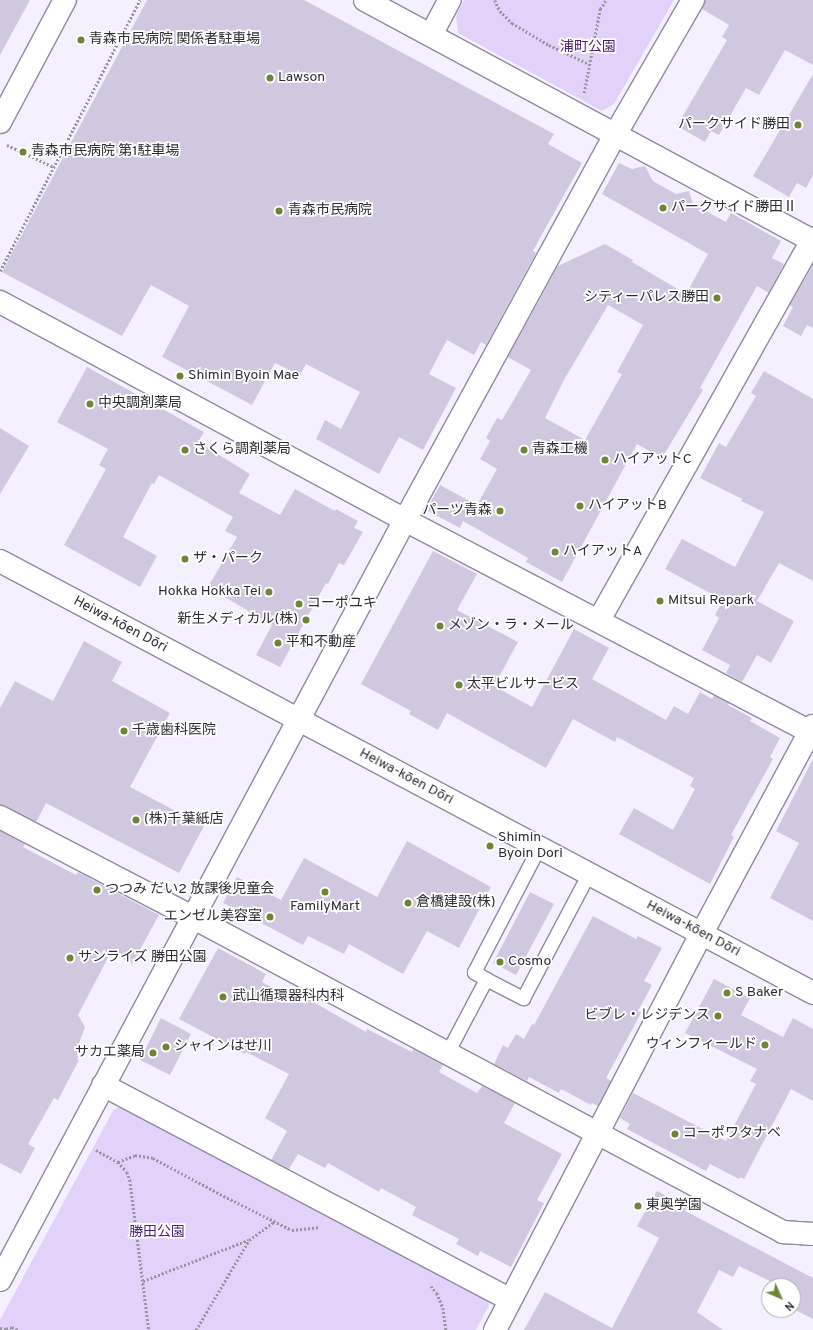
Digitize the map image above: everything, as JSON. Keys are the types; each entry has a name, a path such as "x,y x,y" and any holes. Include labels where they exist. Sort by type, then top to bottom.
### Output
{"street":[{"path":"0,122 65,0"},
{"path":"365,0 813,240 599,620"},
{"path":"431,35 450,0"},
{"path":"0,1280 298,718 405,520 615,135 692,0"},
{"path":"0,302 405,520 812,730 702,933 494,1330"},
{"name":"Heiwa-kōen Dōri","path":"0,561 813,993"},
{"path":"0,817 192,917 783,1232 813,1234"},
{"path":"103,1085 510,1300"}],"lane":[{"path":"539,847 474,972 486,979 523,998 589,873"},
{"path":"447,1053 486,979"}],"path":[{"path":"0,271 140,0"},
{"path":"495,0 500,11 512,23 549,45 589,64"},
{"path":"578,115 583,101 600,9 606,0"},
{"path":"3,143 54,167"},
{"path":"92,1148 118,1162 127,1172 130,1180 149,1330"},
{"path":"118,1162 135,1155 153,1158 292,1230 317,1226 324,1230"},
{"path":"143,1281 249,1240 275,1221"},
{"path":"196,1330 249,1240"},
{"path":"425,1283 431,1286 437,1293 442,1308 446,1330"},
{"path":"0,1328 6,1329 12,1327 18,1330"}],"green space":[{"name":"浦町公園","path":"464,0 674,0 614,104 602,111 458,33 456,16"},
{"name":"勝田公園","path":"124,1106 487,1295 489,1305 476,1330 0,1330 0,1320 114,1109"}],"building":[{"path":"0,0 30,0 0,55"},
{"name":"青森市民病院","path":"147,0 304,0 554,134 548,144 582,163 533,251 536,253 486,345 481,342 474,355 447,340 429,374 456,388 423,450 399,437 379,474 316,439 325,420 341,429 360,392 306,364 300,375 275,363 252,405 162,357 189,306 151,285 122,336 2,272"},
{"path":"705,0 813,0 813,65 785,50 759,95 746,88 719,135 711,131 705,142 677,126 727,40 722,37 729,25 702,9"},
{"name":"パークサイド勝田","path":"813,74 813,175 806,188 797,183 789,197 753,176"},
{"path":"619,163 632,169 645,166 653,181 676,194 689,191 693,204 726,222 731,213 781,241 772,258 784,264 769,293 757,286 700,388 703,390 662,458 637,444 562,582 526,562 528,558 463,521 460,528 426,510 440,485 477,505 497,469 480,459 490,441 486,438 497,418 502,420 531,370 508,357 558,266 605,244 686,294 708,254 602,194","holes":["608,305 643,325 617,372 622,374 585,440 545,418 564,380"]},
{"path":"813,265 813,328 807,325 801,336 783,326 793,307 790,305"},
{"path":"87,367 204,432 198,442 250,474 239,493 280,515 295,489 335,511 336,509 358,521 354,528 363,532 344,565 339,563 328,584 326,583 280,667 256,655 272,625 208,587 237,537 225,531 233,517 159,475 154,484 152,483 123,537 157,556 140,587 64,545 106,469 99,465 108,449 57,422"},
{"path":"764,371 813,399 813,581 779,563 757,601 794,621 771,663 757,655 742,682 726,673 730,665 702,650 719,618 715,615 723,600 665,569 682,539 735,567 764,512 700,478 719,443 726,447 756,396 751,393"},
{"path":"0,428 29,446 0,494"},
{"path":"433,551 477,574 457,610 518,642 494,686 532,707 574,629 609,648 592,679 666,720 674,706 688,714 700,692 712,699 714,695 729,703 728,705 752,718 750,721 780,738 770,757 773,759 731,835 734,837 710,884 619,834 634,808 673,830 695,789 690,786 694,778 617,737 615,742 573,719 546,768 447,713 438,730 409,714 411,711 361,684"},
{"path":"84,641 122,662 112,681 170,713 130,787 204,826 179,873 46,803 36,822 0,805 0,708 15,681 53,701"},
{"path":"813,759 813,921 770,898 799,843 776,831"},
{"path":"0,831 25,844 23,847 76,875 78,872 159,915 132,964 111,952 78,1015 85,1027 78,1046 83,1049 77,1059 79,1060 58,1100 54,1098 28,1144 35,1148 21,1174 0,1163"},
{"path":"407,841 491,887 459,948 427,931 403,974 349,944 344,954 308,936 303,945 223,903 237,877 281,900 304,858 377,897"},
{"path":"530,892 554,904 516,975 493,963"},
{"path":"593,916 636,939 638,936 662,948 644,981 652,985 638,1011 641,1013 606,1078 611,1081 598,1106 592,1103 591,1105 561,1089 559,1093 529,1077 527,1081 494,1064 503,1045 508,1048 516,1034 524,1039 532,1024 534,1025"},
{"path":"218,948 266,974 262,982 305,1004 308,999 366,1032 367,1029 412,1052 413,1049 443,1065 439,1072 477,1093 482,1086 515,1103 504,1123 562,1154 537,1200 544,1203 511,1267 480,1251 478,1256 456,1244 459,1239 412,1215 416,1207 381,1188 379,1192 328,1163 325,1168 298,1154 289,1169 271,1160 287,1131 265,1118 289,1074 246,1052 245,1054 179,1019"},
{"path":"714,979 750,998 741,1015 783,1037 793,1018 813,1029 813,1101 791,1089 744,1179 740,1177 739,1179 710,1164 706,1171 627,1129 630,1124 620,1118 633,1093 726,1141 756,1084 750,1081 757,1069 685,1033"},
{"name":"シャインはせ川","path":"161,1018 191,1034 170,1075 140,1060"},
{"path":"657,1191 687,1207 685,1211 813,1278 813,1319 801,1313 801,1278 764,1278 739,1266 733,1277 719,1270 697,1312 723,1330 524,1330 545,1292 612,1328 659,1238 637,1226"}],"place":[{"name":"青森市民病院 関係者駐車場","path":"81,40"},
{"name":"Lawson","path":"270,78"},
{"name":"パークサイド勝田","path":"798,125"},
{"name":"青森市民病院 第1駐車場","path":"23,152"},
{"name":"パークサイド勝田Ⅱ","path":"663,208"},
{"name":"青森市民病院","path":"279,211"},
{"name":"シティーパレス勝田","path":"717,298"},
{"name":"Shimin Byoin Mae","path":"180,376"},
{"name":"中央調剤薬局","path":"90,404"},
{"name":"さくら調剤薬局","path":"185,450"},
{"name":"青森工機","path":"524,450"},
{"name":"ハイアットC","path":"605,460"},
{"name":"ハイアットB","path":"580,506"},
{"name":"パーツ青森","path":"500,511"},
{"name":"ハイアットA","path":"555,552"},
{"name":"ザ・パーク","path":"185,559"},
{"name":"Hokka Hokka Tei","path":"269,592"},
{"name":"Mitsui Repark","path":"660,601"},
{"name":"コーポユキ","path":"299,604"},
{"name":"新生メディカル(株)","path":"306,620"},
{"name":"メゾン・ラ・メール","path":"440,626"},
{"name":"平和不動産","path":"278,643"},
{"name":"太平ビルサービス","path":"459,685"},
{"name":"千歳歯科医院","path":"124,731"},
{"name":"(株)千葉紙店","path":"136,820"},
{"name":"Shimin Byoin Dori","path":"490,846"},
{"name":"つつみ だい2 放課後児童会","path":"97,890"},
{"name":"FamilyMart","path":"325,892"},
{"name":"倉橋建設(株)","path":"408,903"},
{"name":"エンゼル美容室","path":"270,917"},
{"name":"サンライズ 勝田公園","path":"70,958"},
{"name":"Cosmo","path":"500,962"},
{"name":"S Baker","path":"727,993"},
{"name":"武山循環器科内科","path":"223,997"},
{"name":"ビブレ・レジデンス","path":"718,1016"},
{"name":"ウィンフィールド","path":"765,1045"},
{"name":"シャインはせ川","path":"166,1047"},
{"name":"サカエ薬局","path":"153,1053"},
{"name":"コーポワタナベ","path":"675,1134"},
{"name":"東奥学園","path":"638,1206"}]}
